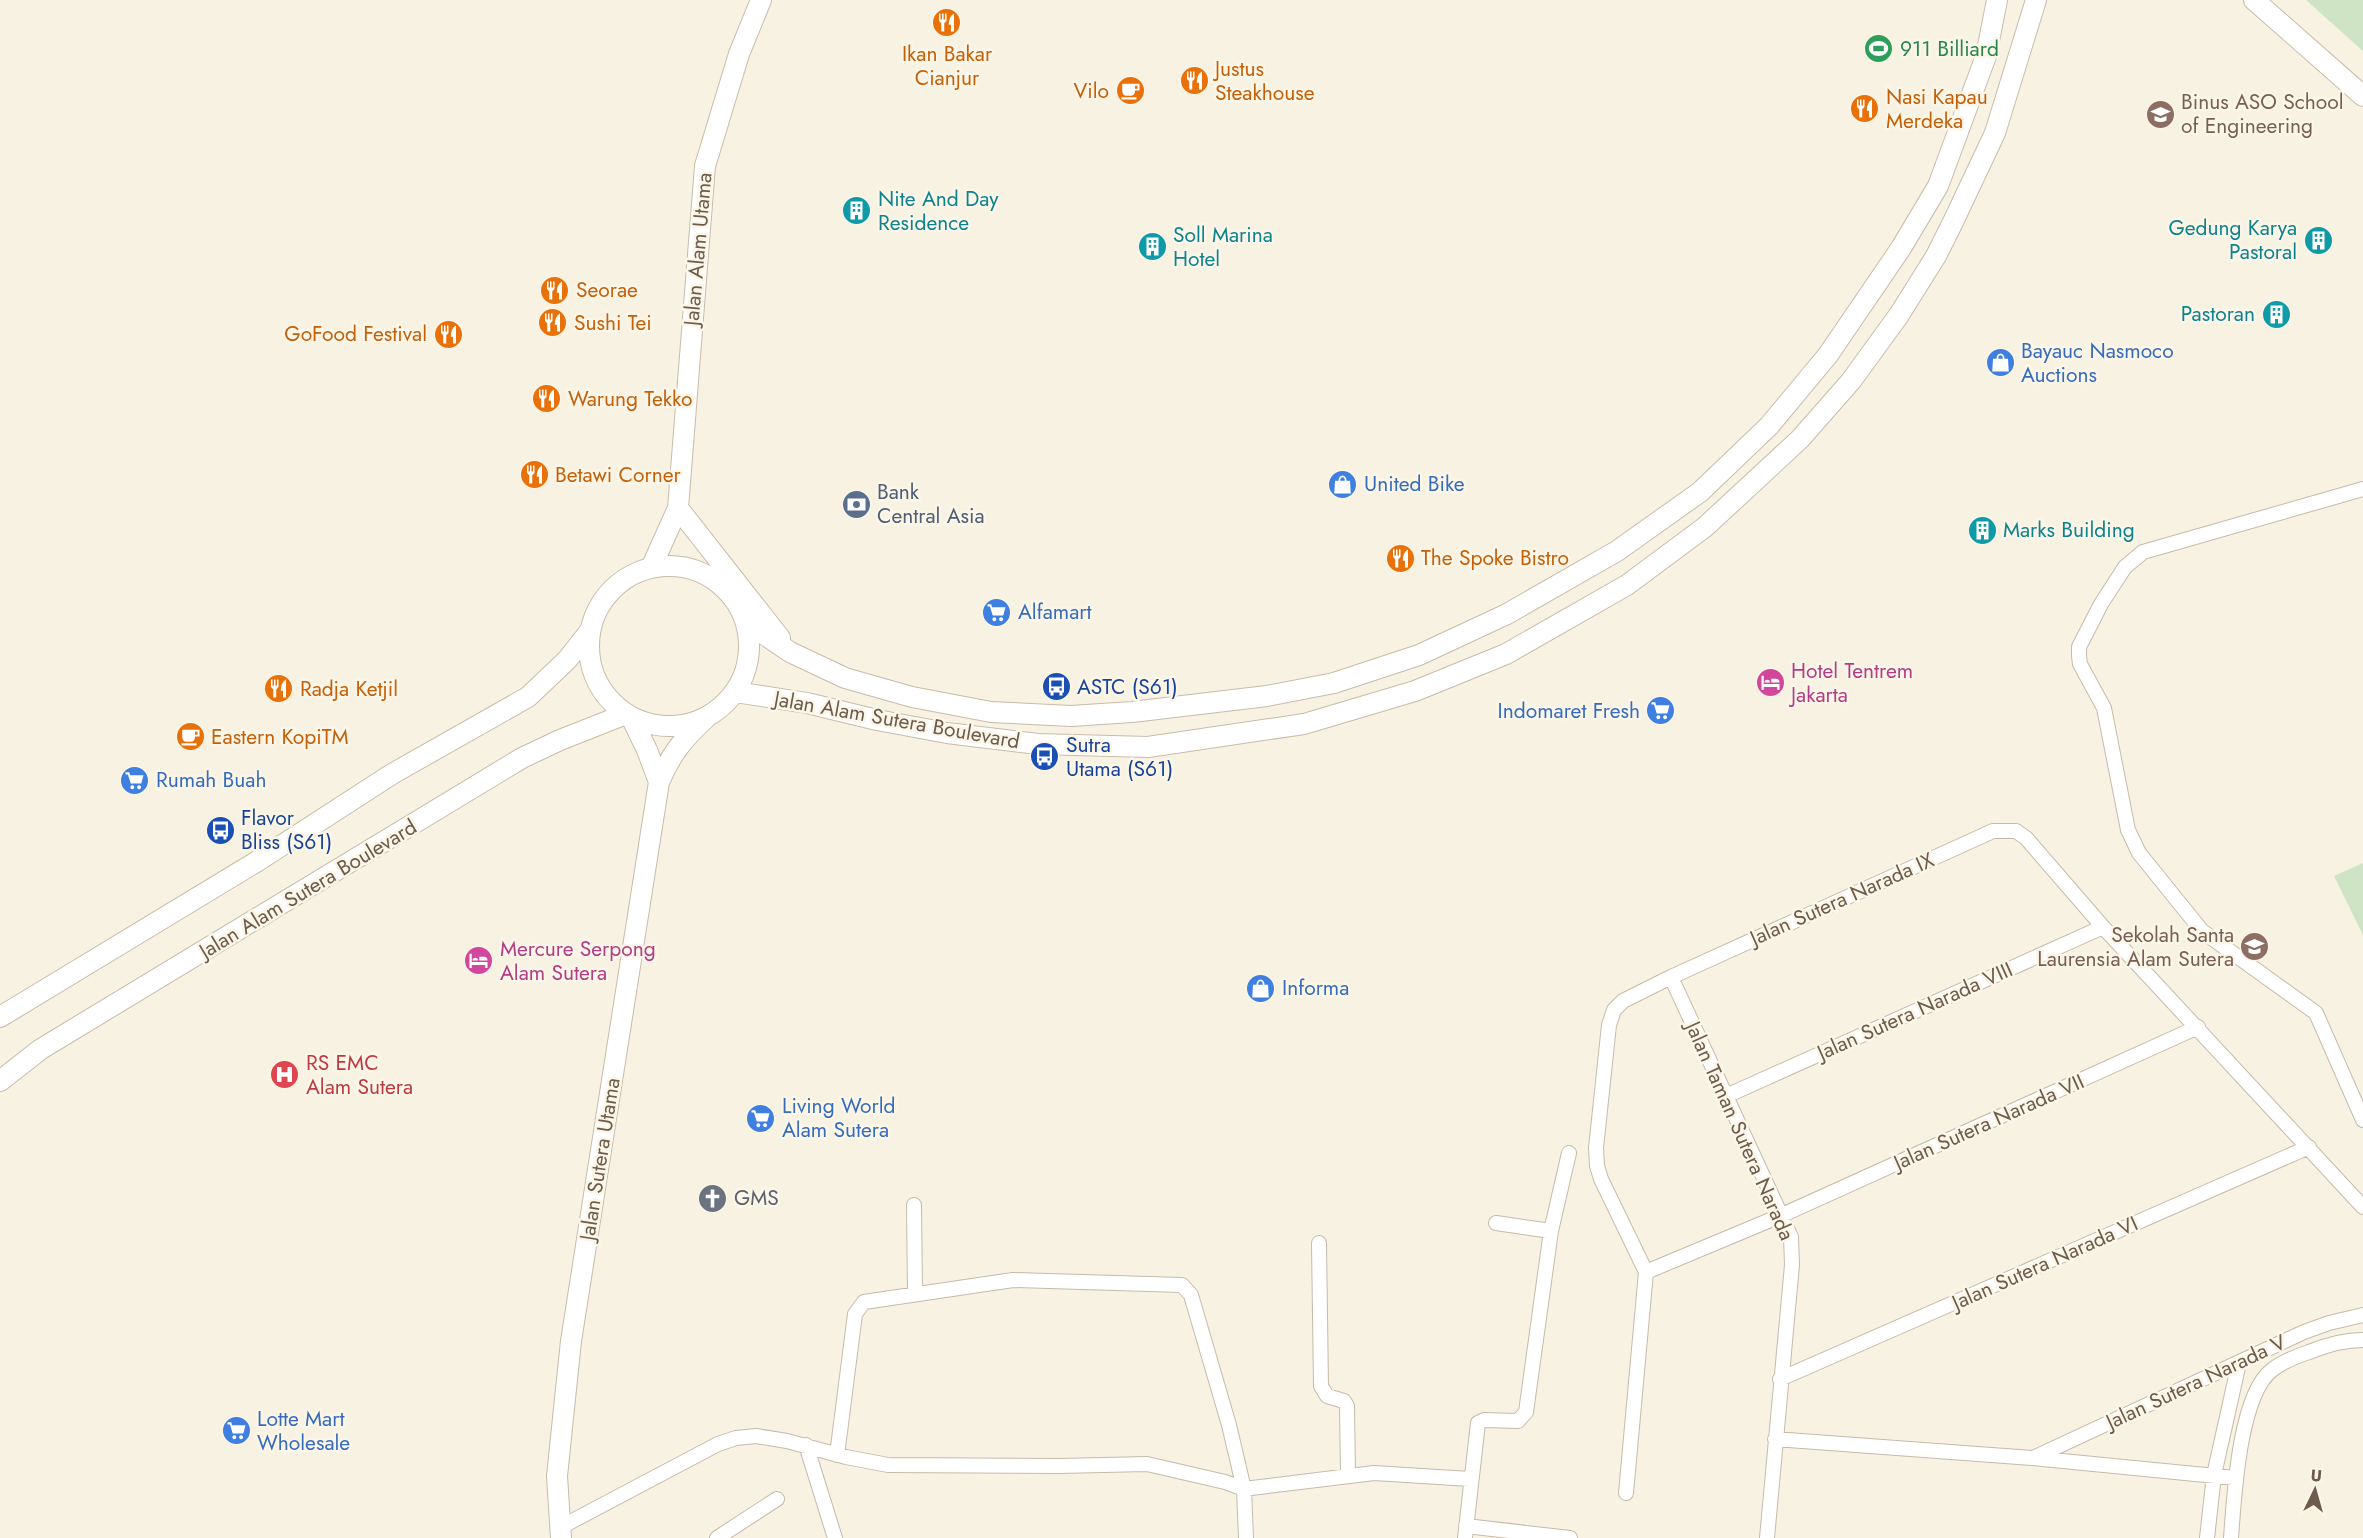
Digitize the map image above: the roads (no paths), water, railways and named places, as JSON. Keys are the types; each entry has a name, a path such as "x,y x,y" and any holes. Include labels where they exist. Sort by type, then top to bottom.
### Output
{"main road":[{"name":"Jalan Alam Utama","path":"651,568 678,508 705,166 739,54 761,0"},
{"name":"Jalan Alam Sutera Boulevard","path":"746,622 790,652 845,678 912,697 991,712 1071,716 1132,712 1267,696 1334,683 1419,654 1507,614 1617,551 1700,492 1769,426 1828,355 1901,248 1938,186 1986,56 1997,0"},
{"name":"Jalan Alam Sutera Boulevard","path":"735,692 807,703 877,720 947,733 1038,744 1148,747 1304,724 1415,691 1506,654 1627,585 1705,527 1800,439 1851,381 1899,315 1936,256 1953,222 1995,133 2036,0"},
{"path":"2254,0 2363,96"},
{"path":"678,508 790,652"},
{"path":"675,566 698,571 719,583 735,600 746,622 749,654 746,670 735,692 722,707 706,718 681,726 655,726 628,716 607,699 595,679 588,656 589,632 597,609 611,590 629,576 651,568 675,566"},
{"path":"0,1017 256,862 392,774 528,697 567,660 589,632"},
{"name":"Jalan Alam Sutera Boulevard","path":"0,1081 41,1049 522,758 571,735 628,716"},
{"name":"Jalan Sutera Utama","path":"628,716 647,750 659,782"},
{"name":"Jalan Sutera Utama","path":"560,1533 557,1476 571,1341 659,782 669,759 682,740 706,718"}],"street":[{"path":"2363,489 2143,552 2134,557 2101,604 2079,647 2080,664 2104,708 2128,830 2139,853 2202,931 2316,1013 2363,1120"},
{"name":"Jalan Sutera Narada IX","path":"1646,1272 1601,1179 1597,1166 1596,1148 1609,1025 1614,1010 1623,1001 1993,831 2016,831 2026,838 2103,927"},
{"path":"2103,927 2363,1207"},
{"name":"Jalan Sutera Narada VIII","path":"1726,1095 2103,927"},
{"name":"Jalan Taman Sutera Narada","path":"1671,977 1791,1237 1793,1251 1767,1538"},
{"name":"Jalan Sutera Narada VII","path":"1646,1272 1780,1216 2198,1027"},
{"name":"Jalan Sutera Narada VI","path":"1780,1379 2309,1147"},
{"path":"1569,1154 1551,1231 1526,1412 1518,1422 1484,1420 1478,1423 1470,1479 1466,1532 1570,1538"},
{"path":"914,1204 915,1293"},
{"path":"1496,1223 1551,1231"},
{"path":"1319,1243 1321,1386 1327,1396 1344,1401 1347,1406 1348,1476"},
{"path":"1626,1493 1646,1272"},
{"path":"837,1455 855,1314 864,1302 1013,1280 1182,1285 1191,1295 1229,1425 1244,1489 1250,1538"},
{"name":"Jalan Sutera Narada V","path":"2032,1458 2304,1332 2363,1315"},
{"path":"2231,1538 2236,1478 2250,1406 2259,1385 2271,1371 2297,1356 2327,1345 2363,1340"},
{"path":"2207,1538 2214,1475 2239,1363"},
{"path":"560,1533 718,1444 736,1438 756,1436 806,1445 837,1455 888,1465 1147,1464 1225,1482 1244,1489 1392,1473 1470,1479"},
{"name":"Jalan Sutera Narada V","path":"1775,1439 2032,1458 2236,1478"},
{"path":"806,1445 835,1538"},
{"path":"717,1538 741,1532 777,1499"}],"place":[{"name":"Ikan Bakar Cianjur","path":"947,23"},
{"name":"911 Billiard","path":"1879,49"},
{"name":"Justus Steakhouse","path":"1194,81"},
{"name":"Vilo","path":"1130,91"},
{"name":"Nasi Kapau Merdeka","path":"1865,109"},
{"name":"Binus ASO School of Engineering","path":"2160,114"},
{"name":"Nite And Day Residence","path":"857,211"},
{"name":"Gedung Karya Pastoral","path":"2318,240"},
{"name":"Soll Marina Hotel","path":"1152,247"},
{"name":"Seorae","path":"555,290"},
{"name":"Pastoran","path":"2276,314"},
{"name":"Sushi Tei","path":"553,323"},
{"name":"GoFood Festival","path":"448,334"},
{"name":"Bayauc Nasmoco Auctions","path":"2000,363"},
{"name":"Warung Tekko","path":"547,399"},
{"name":"Betawi Corner","path":"534,475"},
{"name":"United Bike","path":"1343,484"},
{"name":"Bank Central Asia","path":"856,504"},
{"name":"Marks Building","path":"1982,530"},
{"name":"The Spoke Bistro","path":"1400,558"},
{"name":"Alfamart","path":"997,612"},
{"name":"Hotel Tentrem Jakarta","path":"1770,683"},
{"name":"ASTC (S61)","path":"1056,687"},
{"name":"Radja Ketjil","path":"279,689"},
{"name":"Indomaret Fresh","path":"1661,711"},
{"name":"Eastern KopiTM","path":"190,737"},
{"name":"Sutra Utama (S61)","path":"1045,757"},
{"name":"Rumah Buah","path":"135,780"},
{"name":"Flavor Bliss (S61)","path":"220,830"},
{"name":"Sekolah Santa Laurensia Alam Sutera","path":"2255,947"},
{"name":"Mercure Serpong Alam Sutera","path":"479,961"},
{"name":"Informa","path":"1261,988"},
{"name":"RS EMC Alam Sutera","path":"285,1075"},
{"name":"Living World Alam Sutera","path":"761,1118"},
{"name":"GMS","path":"713,1198"},
{"name":"Lotte Mart Wholesale","path":"236,1431"}]}
